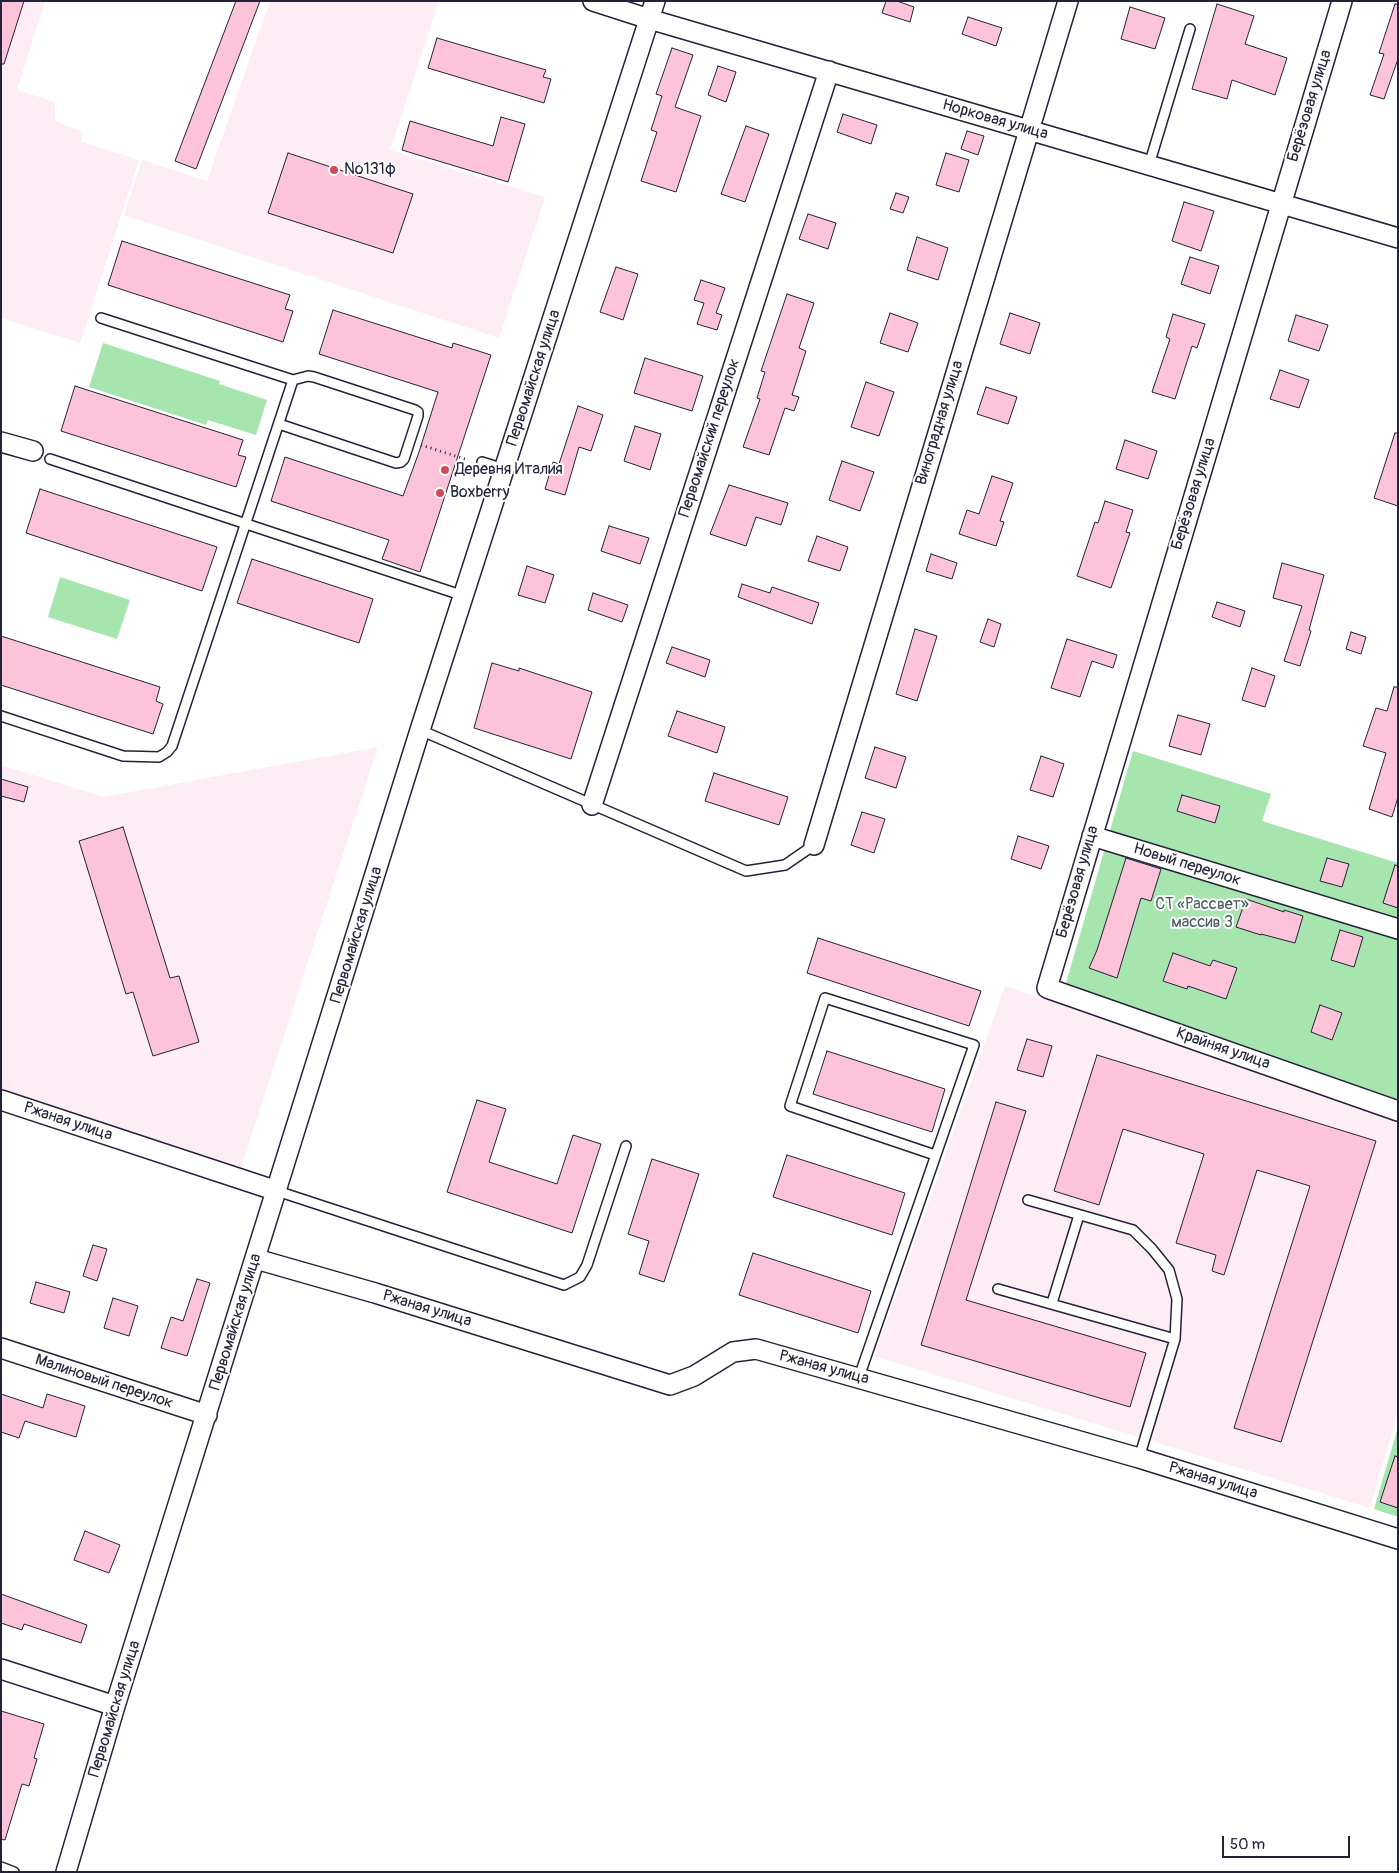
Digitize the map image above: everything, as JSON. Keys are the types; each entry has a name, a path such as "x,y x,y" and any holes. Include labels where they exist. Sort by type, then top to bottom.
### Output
{"street":[{"name":"Норковая улица","path":"593,1 1398,238"},
{"name":"Первомайская улица","path":"66,1872 115,1706 420,730 655,1"},
{"name":"Виноградная улица","path":"814,845 1068,1"},
{"name":"Берёзовая улица","path":"1047,988 1342,1"},
{"name":"Первомайский переулок","path":"592,805 828,71"},
{"path":"1,442 33,451"},
{"name":"Новый переулок","path":"1092,836 1398,929"},
{"name":"Крайняя улица","path":"1047,988 1398,1110"},
{"name":"Ржаная улица","path":"1,1100 277,1191"},
{"name":"Ржаная улица","path":"256,1259 375,1293 670,1385 694,1376 733,1352 756,1349 1139,1458 1398,1539"},
{"name":"Малиновый переулок","path":"1,1348 206,1416"},
{"path":"1,1669 115,1706"}],"lane":[{"path":"1149,165 1190,29"},
{"path":"101,318 293,380 314,377 418,412 404,459 401,462 278,424"},
{"path":"1,716 123,756 159,757 167,752 172,746 293,380"},
{"path":"50,459 464,596"},
{"path":"482,462 504,469"},
{"path":"420,730 746,871 786,866 814,845"},
{"path":"858,1377 974,1045 825,998 790,1106 935,1155"},
{"path":"277,1191 564,1285 580,1277 587,1265 626,1146"},
{"path":"1028,1200 1133,1230 1169,1270 1177,1299 1175,1340 1139,1458"},
{"path":"1052,1303 1079,1215"},
{"path":"998,1289 1175,1340"},
{"path":"1,1867 14,1872"}],"path":[{"path":"410,441 465,459"}],"shaded area":[{"path":"1,1 45,1 17,90 55,102 55,121 82,132 82,142 139,160 80,343 1,318"},
{"name":"№131ф","path":"270,1 439,1 390,150 545,197 499,338 124,215 142,160 207,181"},
{"path":"378,747 239,1173 1,1095 1,765 103,797"},
{"path":"1005,986 1398,1116 1398,1411 1370,1508 874,1356"}],"green space":[{"path":"103,343 220,381 219,384 267,400 256,435 208,420 206,425 89,387"},
{"path":"60,577 130,600 117,639 48,617"},
{"name":"СТ «Рассвет» массив 3","path":"1133,751 1271,794 1262,821 1398,863 1398,1103 1066,983"},
{"path":"1398,1427 1398,1517 1374,1509"}],"building":[{"path":"1,1 24,1 4,64 1,64"},
{"path":"236,1 260,1 196,169 175,161"},
{"path":"886,1 897,1 914,7 910,22 882,13"},
{"path":"1217,4 1254,16 1245,44 1287,58 1275,95 1232,80 1227,99 1192,89"},
{"path":"1395,4 1398,4 1398,59 1384,99 1370,95 1384,54 1379,53"},
{"path":"1130,7 1165,18 1155,49 1121,39"},
{"path":"968,17 1002,28 996,46 962,34"},
{"path":"437,38 546,70 543,77 551,79 544,103 428,68"},
{"path":"672,48 693,55 675,107 701,116 676,192 641,181 657,132 651,130 662,96 656,94"},
{"path":"718,66 736,72 726,102 708,95"},
{"path":"843,114 877,125 871,144 837,132"},
{"path":"501,117 525,124 508,182 402,150 410,121 493,146"},
{"path":"746,126 769,134 745,202 721,194"},
{"path":"967,131 984,136 978,155 961,149"},
{"path":"288,153 413,194 393,253 268,213"},
{"path":"946,153 969,160 959,192 936,185"},
{"path":"896,193 909,197 903,213 890,209"},
{"path":"1184,202 1214,211 1201,251 1172,241"},
{"path":"808,214 836,223 828,249 799,239"},
{"path":"917,237 948,248 938,280 907,270"},
{"path":"122,241 290,295 285,309 293,311 283,342 108,285"},
{"path":"1190,257 1219,266 1210,294 1181,284"},
{"path":"616,267 638,274 623,320 600,312"},
{"path":"701,280 725,288 716,313 722,315 717,330 697,324 704,303 694,300"},
{"path":"787,294 814,303 799,348 806,351 792,395 799,397 794,411 785,408 769,455 743,447 760,399 757,398 765,372 761,371"},
{"path":"333,310 452,348 453,343 491,355 420,572 382,559 389,540 271,501 285,457 403,496 419,452 438,392 319,354"},
{"path":"890,313 918,323 908,352 880,343"},
{"path":"1010,313 1040,323 1030,354 1000,344"},
{"path":"1173,314 1205,324 1197,348 1192,346 1175,399 1152,392 1170,339 1166,337"},
{"path":"1296,315 1328,325 1319,351 1288,341"},
{"path":"645,358 703,376 692,411 634,393"},
{"path":"1280,370 1309,380 1299,408 1270,399"},
{"path":"866,382 894,392 879,436 851,427"},
{"path":"75,386 243,440 238,455 246,457 236,487 61,431"},
{"path":"986,387 1017,397 1008,424 977,414"},
{"path":"578,406 603,415 591,451 579,447 565,495 545,489 553,462 559,464"},
{"path":"635,426 661,434 650,470 624,461"},
{"path":"1395,433 1398,433 1398,506 1374,498"},
{"path":"1125,440 1157,451 1148,479 1116,469"},
{"path":"842,461 874,472 860,511 829,500"},
{"path":"992,476 1013,483 1000,521 1004,522 996,546 959,534 967,510 979,514"},
{"path":"729,485 788,503 781,525 756,517 746,546 710,534"},
{"path":"40,489 217,547 202,591 26,533"},
{"path":"1105,501 1133,510 1126,532 1130,533 1111,588 1077,576 1095,522 1098,523"},
{"path":"609,526 649,538 640,564 601,551"},
{"path":"817,536 848,547 840,571 808,561"},
{"path":"931,554 957,563 952,579 926,571"},
{"path":"252,559 373,599 359,643 237,603"},
{"path":"1282,563 1324,575 1309,630 1311,631 1300,666 1284,661 1302,606 1273,598"},
{"path":"527,566 554,575 545,603 518,595"},
{"path":"742,584 770,593 772,587 819,603 812,624 738,597"},
{"path":"593,593 628,605 622,622 588,610"},
{"path":"1217,602 1245,611 1240,627 1212,617"},
{"path":"988,619 1001,624 994,647 980,642"},
{"path":"915,629 937,636 917,701 896,694"},
{"path":"1351,632 1366,637 1361,654 1346,649"},
{"path":"1,636 160,687 156,701 163,704 153,734 1,685"},
{"path":"1067,639 1117,655 1113,668 1092,661 1080,697 1051,688"},
{"path":"672,647 710,660 705,677 666,663"},
{"path":"492,663 519,671 519,668 592,692 571,759 474,728"},
{"path":"1252,668 1275,676 1265,707 1242,700"},
{"path":"1394,687 1398,687 1398,797 1392,817 1369,809 1386,753 1363,746 1376,708 1387,711"},
{"path":"677,711 725,727 717,753 668,736"},
{"path":"1178,715 1210,724 1201,755 1169,746"},
{"path":"875,747 906,757 896,788 865,778"},
{"path":"1041,756 1064,764 1053,797 1030,790"},
{"path":"714,773 788,797 779,825 705,801"},
{"path":"1,779 28,787 24,802 1,796"},
{"path":"1182,795 1220,806 1215,823 1177,811"},
{"path":"862,812 885,819 874,853 851,845"},
{"path":"123,827 170,978 179,976 199,1042 153,1056 133,992 126,994 79,841"},
{"path":"1018,836 1049,846 1041,869 1011,859"},
{"path":"1126,858 1161,869 1151,901 1141,898 1117,978 1089,968 1097,950"},
{"path":"1327,858 1349,864 1342,887 1320,881"},
{"path":"1395,865 1398,866 1398,908 1383,903"},
{"path":"1246,899 1284,912 1284,910 1303,916 1295,943 1236,927"},
{"path":"1340,930 1363,937 1354,967 1331,960"},
{"path":"818,938 981,991 969,1026 807,973"},
{"path":"1173,953 1210,966 1213,960 1237,968 1226,999 1188,986 1187,989 1163,981"},
{"path":"1320,1005 1342,1013 1332,1040 1311,1032"},
{"path":"1027,1039 1052,1046 1043,1077 1017,1070"},
{"path":"827,1051 945,1089 932,1132 813,1094"},
{"path":"1097,1055 1376,1141 1281,1442 1234,1428 1310,1186 1257,1170 1224,1275 1212,1271 1216,1255 1176,1243 1204,1154 1123,1129 1099,1205 1054,1191"},
{"path":"477,1100 506,1109 489,1162 557,1184 573,1135 601,1144 572,1233 447,1192"},
{"path":"996,1102 1026,1111 966,1300 1146,1353 1130,1407 921,1345"},
{"path":"787,1155 905,1193 892,1235 773,1197"},
{"path":"652,1159 699,1174 664,1282 639,1274 649,1241 628,1234"},
{"path":"93,1245 107,1249 97,1281 83,1276"},
{"path":"753,1253 871,1291 858,1333 739,1295"},
{"path":"197,1279 210,1283 187,1356 161,1348 171,1317 183,1321"},
{"path":"36,1282 70,1292 64,1313 30,1303"},
{"path":"113,1298 138,1306 129,1336 104,1328"},
{"path":"1,1394 43,1408 47,1394 85,1406 76,1437 25,1421 19,1438 1,1432"},
{"path":"1395,1456 1398,1457 1398,1508 1380,1502"},
{"path":"85,1531 120,1545 109,1573 74,1560"},
{"path":"1,1594 87,1625 81,1643 24,1624 22,1630 1,1623"},
{"path":"1,1711 44,1724 34,1758 37,1759 29,1786 22,1784 5,1840 1,1839"}],"place":[{"name":"№131ф","path":"334,170"},
{"name":"Деревня Италия","path":"445,470"},
{"name":"Boxberry","path":"440,493"}]}
